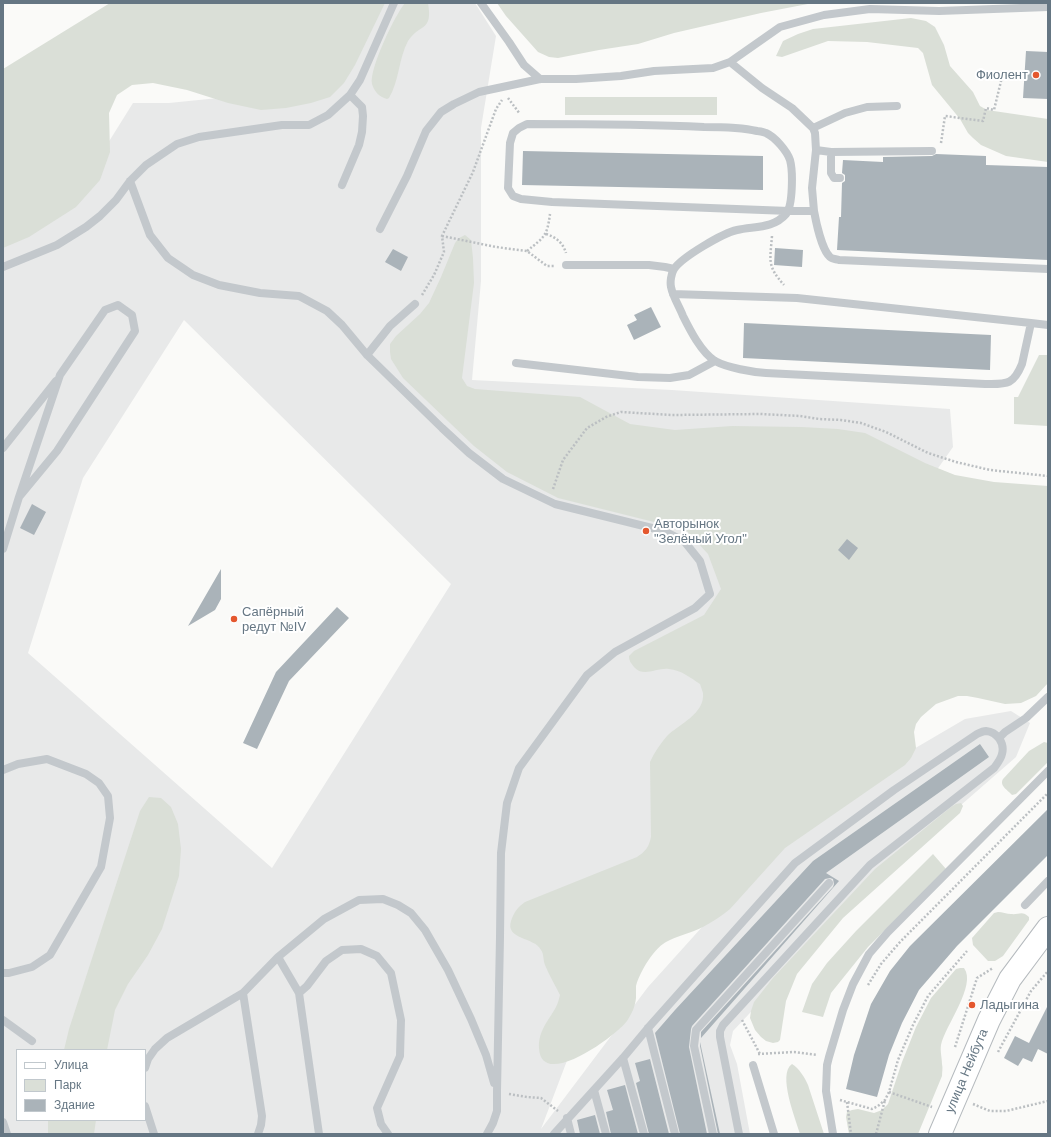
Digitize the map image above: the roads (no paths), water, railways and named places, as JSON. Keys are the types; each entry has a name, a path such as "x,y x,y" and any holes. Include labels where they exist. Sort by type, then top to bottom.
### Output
{"main road":[{"name":"улица Нейбута","path":"940,1134 989,1020 1010,979 1048,928"}],"lane":[{"path":"3,266 57,245 86,227 116,200 130,181 146,165 177,144 199,137 282,125 309,125 328,115 350,95 360,80 394,3"},
{"path":"481,3 524,65 540,79"},
{"path":"380,229 407,176 426,131 441,112 479,92 540,79 576,79 620,76 654,71 713,68 730,62 780,27 824,15 870,9 939,11 1048,7"},
{"path":"730,62 762,88 792,108 813,128 815,133 816,150 812,188 814,211 817,228 827,253 831,258 839,260 1048,269"},
{"path":"342,185 359,145 362,132 362,107 350,95"},
{"path":"813,128 845,113 867,106 897,106"},
{"path":"814,211 789,211 552,202 521,199 513,196 508,188 510,143 513,133 527,124 647,124 746,128 766,133 784,147 790,161 792,184 789,211 772,224 763,227 735,230 718,237 688,256 674,269 670,280 673,294 690,331 702,348 715,361 749,371 766,373 1005,384 1016,376 1022,364 1031,323"},
{"path":"816,150 831,152 932,151"},
{"path":"831,152 831,173 834,178 840,178"},
{"path":"130,181 150,234 168,258 193,275 219,285 260,293 299,296 327,311 342,325 367,355 469,454 503,479 555,504 664,531 684,541 700,561 710,594 695,608 615,652 587,675 519,768 508,803 501,853 497,1091 498,1111 486,1134"},
{"path":"566,265 649,265 674,269"},
{"path":"673,294 797,298 1048,325"},
{"path":"367,355 390,326 415,304"},
{"path":"3,448 60,375 105,310 118,305 132,315 135,331 57,451 19,497"},
{"path":"516,363 638,378 670,378 689,375 715,361"},
{"path":"3,549 60,375"},
{"path":"1000,738 1005,732 1026,718 1048,697"},
{"path":"554,1134 795,863 894,790 977,734 985,731 1000,738 1003,746 1002,755 994,768 870,865 723,1025 720,1031 720,1037 739,1134"},
{"path":"3,770 18,764 47,759 86,774 99,783 108,796 110,818 101,867 50,955 32,967 9,973 3,973"},
{"path":"833,1134 826,1091 827,1065 843,1010 853,984 869,954 888,932 1048,771"},
{"path":"1025,904 1048,881"},
{"path":"713,1134 694,1046 696,1030 829,883"},
{"path":"146,1065 155,1049 167,1038 243,993 278,957 324,919 359,900 383,899 398,905 411,913 425,930 448,970 486,1054 497,1091"},
{"path":"299,993 307,986 326,961 342,950 361,948 377,956 391,973 401,1020 400,1056 377,1108 382,1124 388,1134"},
{"path":"278,957 299,993 319,1134"},
{"path":"243,993 262,1116 258,1134"},
{"path":"3,1020 32,1041"},
{"path":"648,1028 675,1134"},
{"path":"623,1058 644,1134"},
{"path":"753,1065 774,1134"},
{"path":"594,1090 606,1134"},
{"path":"146,1109 154,1134"},
{"path":"567,1118 571,1134"},
{"path":"3,1122 7,1134"}],"place":[{"name":"Фиолент","path":"1036,75"},
{"name":"Авторынок \"Зелёный Угол\"","path":"646,531"},
{"name":"Сапёрный редут №IV","path":"234,619"},
{"name":"Ладыгина","path":"972,1005"}]}
